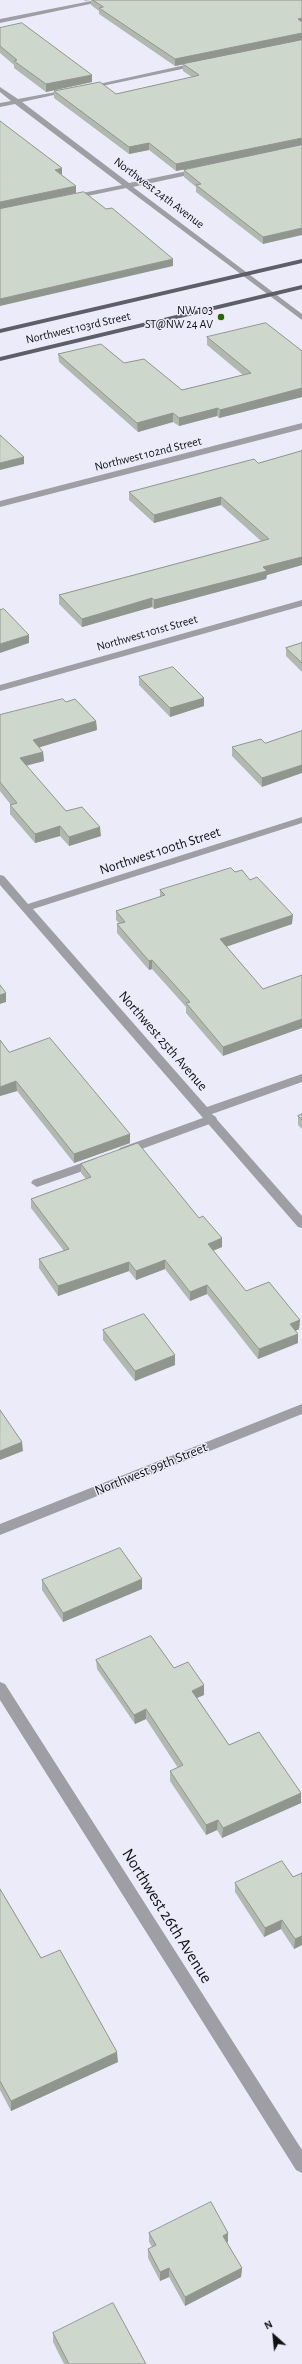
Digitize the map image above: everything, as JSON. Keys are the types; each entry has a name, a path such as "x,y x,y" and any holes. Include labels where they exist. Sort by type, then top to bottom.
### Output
{"main road":[{"name":"Northwest 103rd Street","path":"0,332 302,261"},
{"name":"Northwest 103rd Street","path":"0,359 302,286"}],"street":[{"path":"0,21 106,0"},
{"path":"0,105 209,62"},
{"name":"Northwest 24th Avenue","path":"0,89 129,185 302,318"},
{"path":"61,200 204,169"},
{"name":"Northwest 102nd Street","path":"0,504 302,426"},
{"name":"Northwest 101st Street","path":"0,688 302,603"},
{"name":"Northwest 100th Street","path":"26,908 302,820"},
{"name":"Northwest 25th Avenue","path":"0,878 302,1224"},
{"path":"37,1183 302,1078"},
{"name":"Northwest 99th Street","path":"0,1530 302,1409"},
{"name":"Northwest 26th Avenue","path":"0,1688 302,2165"}],"building":[{"path":"93,0 302,0 302,18 298,19 302,22 302,33 175,59 99,8 103,7"},
{"path":"22,23 92,75 46,84 14,61 17,60 0,46 0,28"},
{"path":"302,40 302,138 176,164 149,143 129,147 54,91 100,82 116,94 199,75 183,64"},
{"path":"0,121 62,168 55,170 76,186 0,202"},
{"path":"302,145 302,228 263,237 196,185 201,184 184,170"},
{"path":"84,192 106,209 112,208 173,259 0,299 0,209"},
{"path":"266,323 302,351 302,388 220,410 218,408 179,418 173,413 137,423 58,354 101,344 124,363 144,359 182,390 251,373 207,337"},
{"path":"0,435 24,457 0,463"},
{"path":"302,451 302,557 263,567 267,571 154,600 152,598 82,619 59,595 269,539 221,497 154,515 129,492 254,459 258,463"},
{"path":"4,609 29,635 0,644 0,610"},
{"path":"302,643 302,663 286,648"},
{"path":"173,667 204,698 170,708 139,677"},
{"path":"63,699 66,702 75,699 96,721 33,740 43,752 20,758 66,811 82,807 100,827 69,837 60,826 35,834 10,805 17,803 0,782 0,715"},
{"path":"302,731 302,765 262,778 232,747 261,739 265,743"},
{"path":"231,868 235,872 242,870 250,880 257,877 293,915 220,939 263,989 302,975 302,1019 223,1047 186,1003 190,1002 152,960 149,961 117,924 125,922 116,911 165,895 160,890"},
{"path":"0,985 6,993 0,995"},
{"path":"50,1038 130,1134 74,1154 16,1081 0,1087 0,1040 9,1052"},
{"path":"302,1114 302,1120 298,1116"},
{"path":"138,1143 199,1218 203,1216 222,1238 208,1244 246,1291 269,1282 300,1320 290,1324 298,1334 259,1349 207,1285 190,1292 165,1260 136,1271 129,1262 58,1286 39,1259 69,1249 31,1199 91,1177 81,1164"},
{"path":"144,1314 175,1355 135,1371 103,1330"},
{"path":"0,1410 22,1442 0,1451"},
{"path":"120,1548 142,1579 63,1613 42,1580"},
{"path":"151,1636 174,1668 188,1662 204,1685 192,1691 229,1745 259,1732 301,1793 223,1828 218,1820 206,1825 170,1771 183,1765 146,1709 134,1715 96,1660"},
{"path":"282,1861 293,1877 302,1873 302,1936 295,1939 282,1920 265,1928 235,1883"},
{"path":"0,1889 41,1958 60,1950 117,2052 11,2101 0,2081"},
{"path":"211,2202 228,2233 223,2236 242,2268 185,2297 169,2268 160,2272 148,2249 156,2245 149,2233"},
{"path":"113,2303 146,2364 69,2364 53,2333"}],"place":[{"name":"NW 103 ST@NW 24 AV","path":"221,317"}]}
